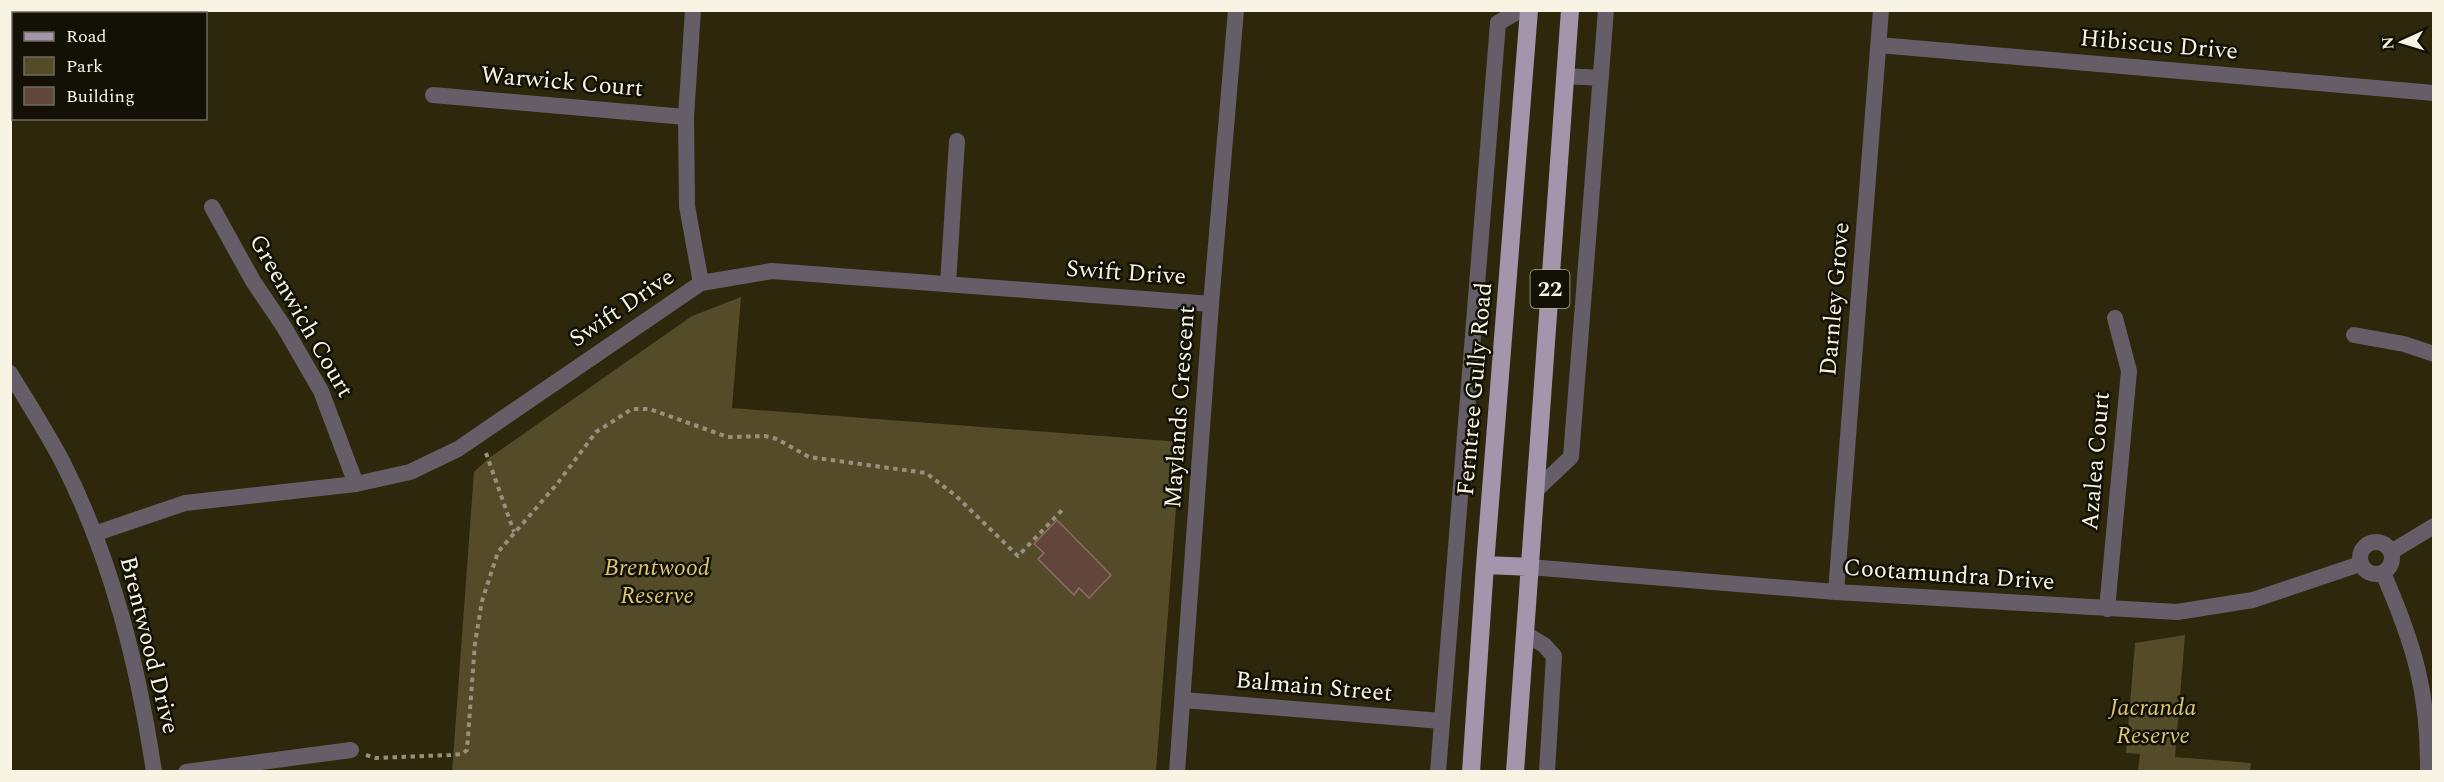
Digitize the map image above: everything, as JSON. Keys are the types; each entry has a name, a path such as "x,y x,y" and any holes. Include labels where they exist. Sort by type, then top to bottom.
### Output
{"main road":[{"name":"Ferntree Gully Road","path":"1471,771 1529,10"},
{"name":"22","path":"1515,771 1570,10"},
{"path":"1485,565 1529,567"}],"street":[{"path":"693,10 686,117 687,206 701,283"},
{"name":"Maylands Crescent","path":"1177,771 1211,304 1236,10"},
{"path":"1438,771 1498,23 1520,10"},
{"path":"1535,491 1571,457 1606,10"},
{"name":"Darnley Grove","path":"1836,592 1881,10"},
{"name":"Hibiscus Drive","path":"1879,45 2433,93"},
{"path":"1566,76 1601,78"},
{"name":"Warwick Court","path":"433,95 686,117"},
{"path":"948,284 957,141"},
{"name":"Greenwich Court","path":"212,207 254,282 284,327 321,391 356,484"},
{"name":"Swift Drive","path":"94,534 184,503 356,484 410,472 458,449 701,283 772,272 1211,304"},
{"name":"Azalea Court","path":"2108,609 2128,371 2115,318"},
{"path":"2354,336 2404,344 2433,354"},
{"name":"Brentwood Drive","path":"10,373 63,464 94,534 121,612 135,665 154,771"},
{"path":"2391,552 2433,526"},
{"path":"2378,542 2391,552 2391,564 2383,573 2372,574 2360,564 2360,553 2368,544 2378,542"},
{"name":"Cootamundra Drive","path":"1529,567 1836,592 2177,612 2253,600 2360,564"},
{"path":"2383,573 2405,625 2419,670 2426,715 2427,771"},
{"path":"1525,634 1544,645 1554,656 1547,771"},
{"name":"Balmain Street","path":"1183,700 1441,721"},
{"path":"186,771 351,750"}],"path":[{"path":"351,750 376,758 462,754 466,750 475,643 482,601 498,552 557,484 596,432 632,410 649,409 728,437 765,436 777,439 809,457 926,473 956,495 1018,556 1064,508"},
{"path":"486,453 514,533"}],"green space":[{"name":"Brentwood Reserve","path":"741,297 732,408 1181,442 1156,771 452,772 474,472 489,458 692,316"},
{"name":"Jacranda Reserve","path":"2185,635 2175,757 2251,763 2250,771 2138,771 2140,754 2126,753 2135,643"}],"building":[{"path":"1057,520 1111,575 1089,598 1079,588 1074,595 1038,559 1044,553 1034,544"}]}
